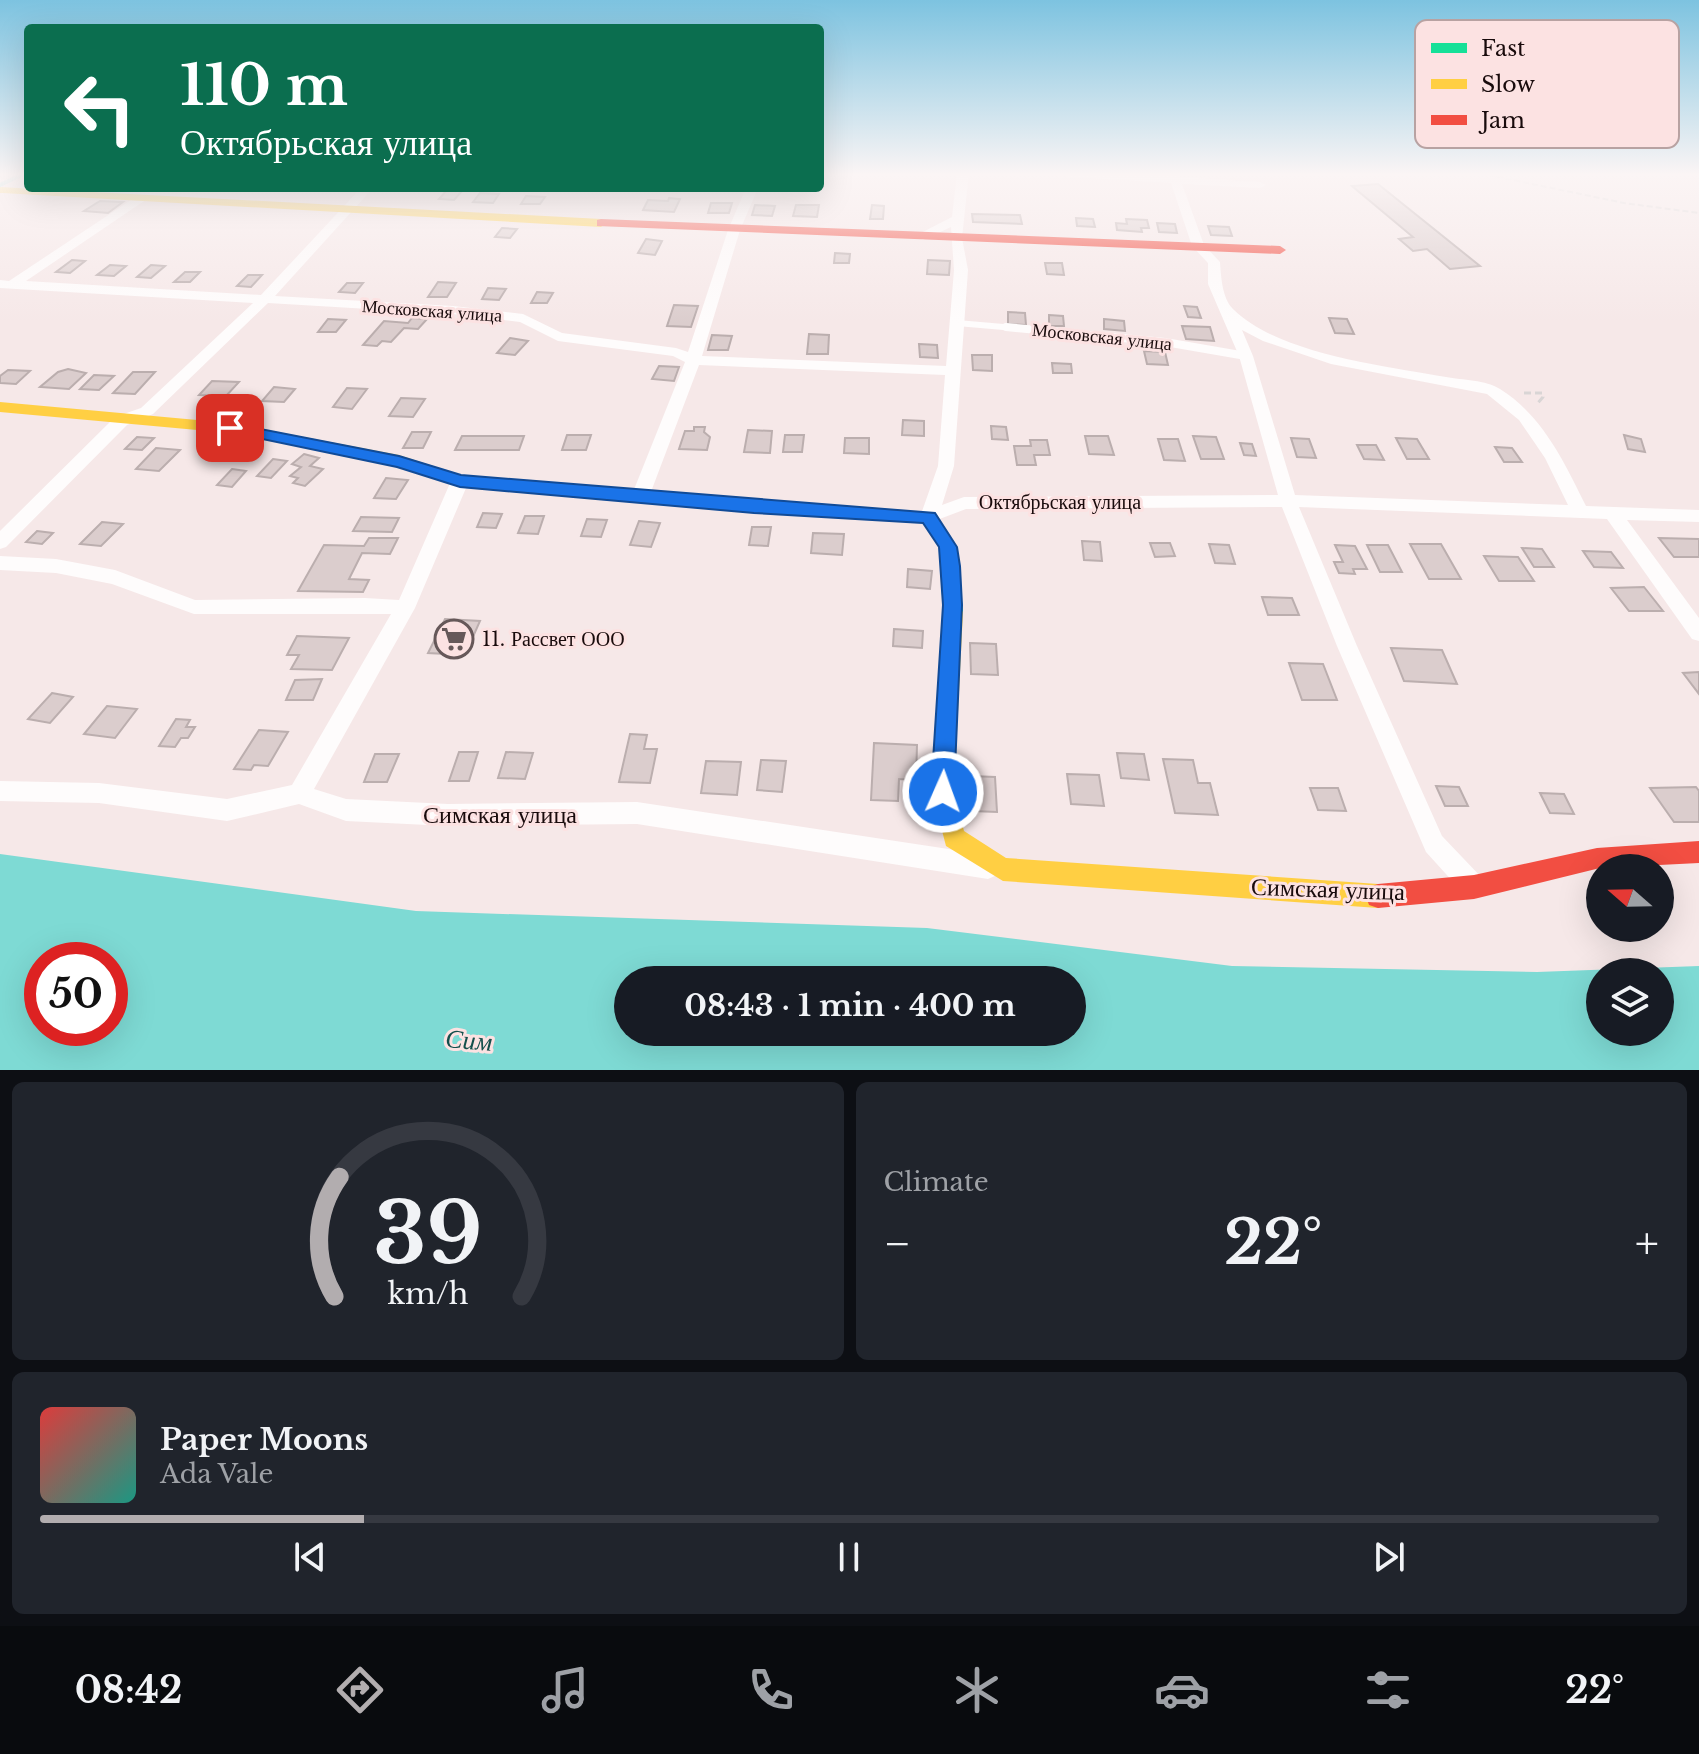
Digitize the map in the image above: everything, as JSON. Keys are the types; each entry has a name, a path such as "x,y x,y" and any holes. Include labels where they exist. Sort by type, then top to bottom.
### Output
{"main road":[{"path":"603,223 919,237 957,228 1280,250"},
{"name":"Октябрьская улица","path":"0,407 230,428 399,461 460,481 929,517"},
{"name":"Симская улица","path":"929,517 948,547 953,605 943,792 954,838 1003,869 1377,896 1474,887 1597,859 1699,852"}],"street":[{"path":"5,285 103,223"},
{"path":"0,542 121,421 147,411 264,300 333,223"},
{"path":"640,497 693,360 737,223"},
{"path":"929,517 946,466 961,270 958,223"},
{"path":"1190,223 1198,246 1214,262 1215,284 1246,356 1288,501 1347,646 1434,844 1474,887"},
{"name":"Московская улица","path":"5,285 453,310 523,318 558,337 676,352 693,360 954,371"},
{"path":"1227,308 1247,327 1268,338 1336,361 1492,390 1525,416 1553,457 1581,513"},
{"path":"0,791 99,793 227,810 299,794 405,608 460,481"},
{"name":"Октябрьская улица","path":"929,517 964,503 1288,501 1699,516"},
{"path":"1613,514 1699,633"},
{"path":"0,563 56,566 115,577 194,607 365,605 405,608"},
{"name":"Симская улица","path":"299,794 346,810 448,815 637,813 1003,869"}],"lane":[{"name":"Московская улица","path":"957,323 1165,342 1246,356"}],"water":[{"name":"Сим","path":"0,854 416,911 927,928 1232,966 1586,970 1586,1046 1674,1046 1674,967 1699,966 1699,1070 0,1070"}],"building":[{"path":"1077,223 1094,223 1095,227 1077,226"},
{"path":"1116,223 1148,223 1149,228 1141,228 1142,232 1117,230"},
{"path":"1157,223 1175,224 1177,233 1159,232"},
{"path":"1396,223 1426,223 1480,266 1450,269 1427,249 1413,251 1399,239 1413,237"},
{"path":"1208,226 1229,227 1232,236 1211,235"},
{"path":"502,228 517,229 510,238 495,237"},
{"path":"646,239 662,241 655,255 638,253"},
{"path":"835,253 850,254 849,263 834,263"},
{"path":"72,260 85,261 70,273 56,272"},
{"path":"928,260 950,261 949,275 927,274"},
{"path":"1045,263 1062,263 1064,275 1047,274"},
{"path":"110,265 126,266 114,276 97,275"},
{"path":"151,265 165,266 151,278 137,277"},
{"path":"185,272 200,272 190,282 174,282"},
{"path":"248,275 262,275 251,287 237,286"},
{"path":"438,282 456,283 447,297 428,297"},
{"path":"347,283 363,283 355,293 339,292"},
{"path":"488,288 506,289 499,300 482,299"},
{"path":"537,292 553,293 547,303 531,303"},
{"path":"674,305 698,306 691,327 667,326"},
{"path":"1184,306 1197,307 1201,318 1188,317"},
{"path":"1008,312 1025,313 1026,325 1008,324"},
{"path":"1049,315 1063,316 1064,326 1049,326"},
{"path":"412,318 427,319 418,329 404,328 391,342 382,341 377,346 363,345 384,321 408,323"},
{"path":"1329,318 1347,319 1354,334 1335,333"},
{"path":"328,319 346,320 336,332 318,332"},
{"path":"1104,319 1124,321 1125,331 1104,329"},
{"path":"1182,326 1210,327 1214,341 1186,339"},
{"path":"809,334 829,335 828,354 807,354"},
{"path":"712,335 732,336 728,350 708,350"},
{"path":"510,338 528,341 515,355 497,353"},
{"path":"919,344 937,345 938,358 920,357"},
{"path":"1144,351 1165,352 1168,365 1147,364"},
{"path":"972,355 992,355 992,371 973,370"},
{"path":"1052,363 1071,364 1072,373 1053,373"},
{"path":"659,366 679,367 674,381 652,379"},
{"path":"68,369 86,373 69,389 40,387 58,372"},
{"path":"8,370 30,371 16,384 0,383 0,376"},
{"path":"133,372 155,372 135,394 113,393"},
{"path":"94,375 114,376 99,390 80,389"},
{"path":"212,381 239,382 226,396 199,395"},
{"path":"274,387 295,389 284,402 262,401"},
{"path":"347,388 367,389 352,409 333,407"},
{"path":"401,398 425,399 413,417 389,416"},
{"path":"903,420 924,421 924,436 902,435"},
{"path":"991,426 1006,427 1008,440 992,439"},
{"path":"694,427 705,427 704,432 710,437 707,450 679,449 685,431 694,431"},
{"path":"748,430 772,431 770,453 744,452"},
{"path":"412,432 431,432 423,448 403,448"},
{"path":"567,435 591,435 586,450 562,450"},
{"path":"785,435 804,435 802,452 783,452"},
{"path":"1624,435 1641,439 1645,452 1628,449"},
{"path":"462,436 524,436 519,450 455,450"},
{"path":"1085,436 1108,436 1114,455 1089,454"},
{"path":"1193,436 1216,437 1224,459 1201,459"},
{"path":"137,437 154,438 142,450 125,449"},
{"path":"845,438 869,438 869,454 844,453"},
{"path":"1291,438 1309,439 1316,458 1297,457"},
{"path":"1396,438 1417,439 1429,459 1407,459"},
{"path":"1158,439 1178,439 1185,461 1164,460"},
{"path":"1030,440 1047,440 1050,455 1034,455 1036,465 1017,465 1014,446 1031,446"},
{"path":"1240,443 1252,444 1256,456 1244,455"},
{"path":"1357,445 1376,445 1384,460 1364,459"},
{"path":"1495,447 1512,448 1522,462 1504,462"},
{"path":"156,448 180,450 159,471 136,469"},
{"path":"304,454 319,458 310,466 323,469 305,486 293,483 298,478 290,476 301,467 292,464"},
{"path":"273,459 287,461 271,478 257,476"},
{"path":"232,469 246,471 232,487 217,485"},
{"path":"386,478 408,480 396,499 374,498"},
{"path":"483,513 502,514 496,528 477,527"},
{"path":"525,516 544,516 538,534 518,533"},
{"path":"361,517 399,518 392,532 353,531"},
{"path":"587,519 607,520 601,537 581,536"},
{"path":"639,521 660,523 651,547 630,545"},
{"path":"102,522 123,524 101,546 80,544"},
{"path":"752,527 771,527 768,546 749,545"},
{"path":"37,531 53,533 42,544 26,542"},
{"path":"813,533 844,534 842,555 811,553"},
{"path":"369,538 398,538 390,554 362,553 349,579 369,580 363,592 298,591 324,545 364,546"},
{"path":"1659,538 1699,539 1699,557 1674,557"},
{"path":"1082,541 1100,542 1102,561 1084,560"},
{"path":"1150,543 1170,543 1175,556 1155,557"},
{"path":"1209,544 1229,545 1235,564 1215,563"},
{"path":"1410,544 1441,544 1461,579 1429,579"},
{"path":"1335,545 1355,546 1367,569 1353,569 1355,574 1339,573 1334,562 1343,562"},
{"path":"1367,545 1388,545 1402,572 1380,572"},
{"path":"1522,548 1542,549 1554,567 1534,567"},
{"path":"1583,551 1611,552 1623,568 1594,567"},
{"path":"1484,556 1518,557 1534,581 1499,581"},
{"path":"908,569 932,571 930,589 907,587"},
{"path":"1644,587 1663,611 1629,611 1611,588"},
{"path":"1262,597 1292,598 1299,615 1268,615"},
{"path":"445,619 480,621 465,655 428,653"},
{"path":"894,629 923,631 922,648 893,646"},
{"path":"297,636 349,638 332,670 291,669 299,655 287,655"},
{"path":"970,643 996,644 998,675 971,674"},
{"path":"1391,648 1442,650 1457,684 1404,681"},
{"path":"1289,663 1323,664 1337,700 1302,700"},
{"path":"1699,672 1699,694 1683,673"},
{"path":"322,679 313,700 286,700 295,680"},
{"path":"52,693 73,697 50,723 28,719"},
{"path":"107,706 137,709 115,738 84,734"},
{"path":"176,719 190,720 186,727 195,727 188,738 181,738 175,747 159,746"},
{"path":"259,730 288,732 268,766 254,765 251,770 234,769"},
{"path":"630,734 647,735 644,749 657,749 650,783 619,782"},
{"path":"874,743 917,745 916,780 899,779 898,801 871,800"},
{"path":"459,752 478,752 469,781 449,781"},
{"path":"506,752 533,753 525,779 498,778"},
{"path":"1117,753 1144,754 1149,780 1121,778"},
{"path":"375,754 399,754 387,782 364,782"},
{"path":"1163,759 1193,760 1198,783 1210,783 1218,815 1175,813"},
{"path":"761,760 786,761 782,792 757,790"},
{"path":"706,761 741,762 737,795 701,793"},
{"path":"1067,774 1099,775 1104,806 1071,804"},
{"path":"970,776 995,777 997,812 972,811"},
{"path":"1436,786 1459,787 1468,806 1445,806"},
{"path":"1696,787 1699,791 1699,822 1674,822 1650,788"},
{"path":"1310,788 1338,788 1346,811 1318,810"},
{"path":"1540,793 1564,794 1574,814 1550,813"}],"traffic: fast":[{"path":"595,493 754,507 929,517 948,547 953,612"}],"traffic: slow":[{"path":"0,407 230,428 399,461 460,481 595,493"},
{"path":"953,612 943,792 954,838 1003,869 1378,896"}],"traffic: jam":[{"path":"601,223 1280,250"},
{"path":"1378,896 1474,887 1597,859 1699,852"}],"place":[{"name":"11. Рассвет ООО","path":"454,639"}],"route":[{"path":"230,428 399,461 460,481 754,507 929,517 948,547 953,605 947,670 943,792"}]}
